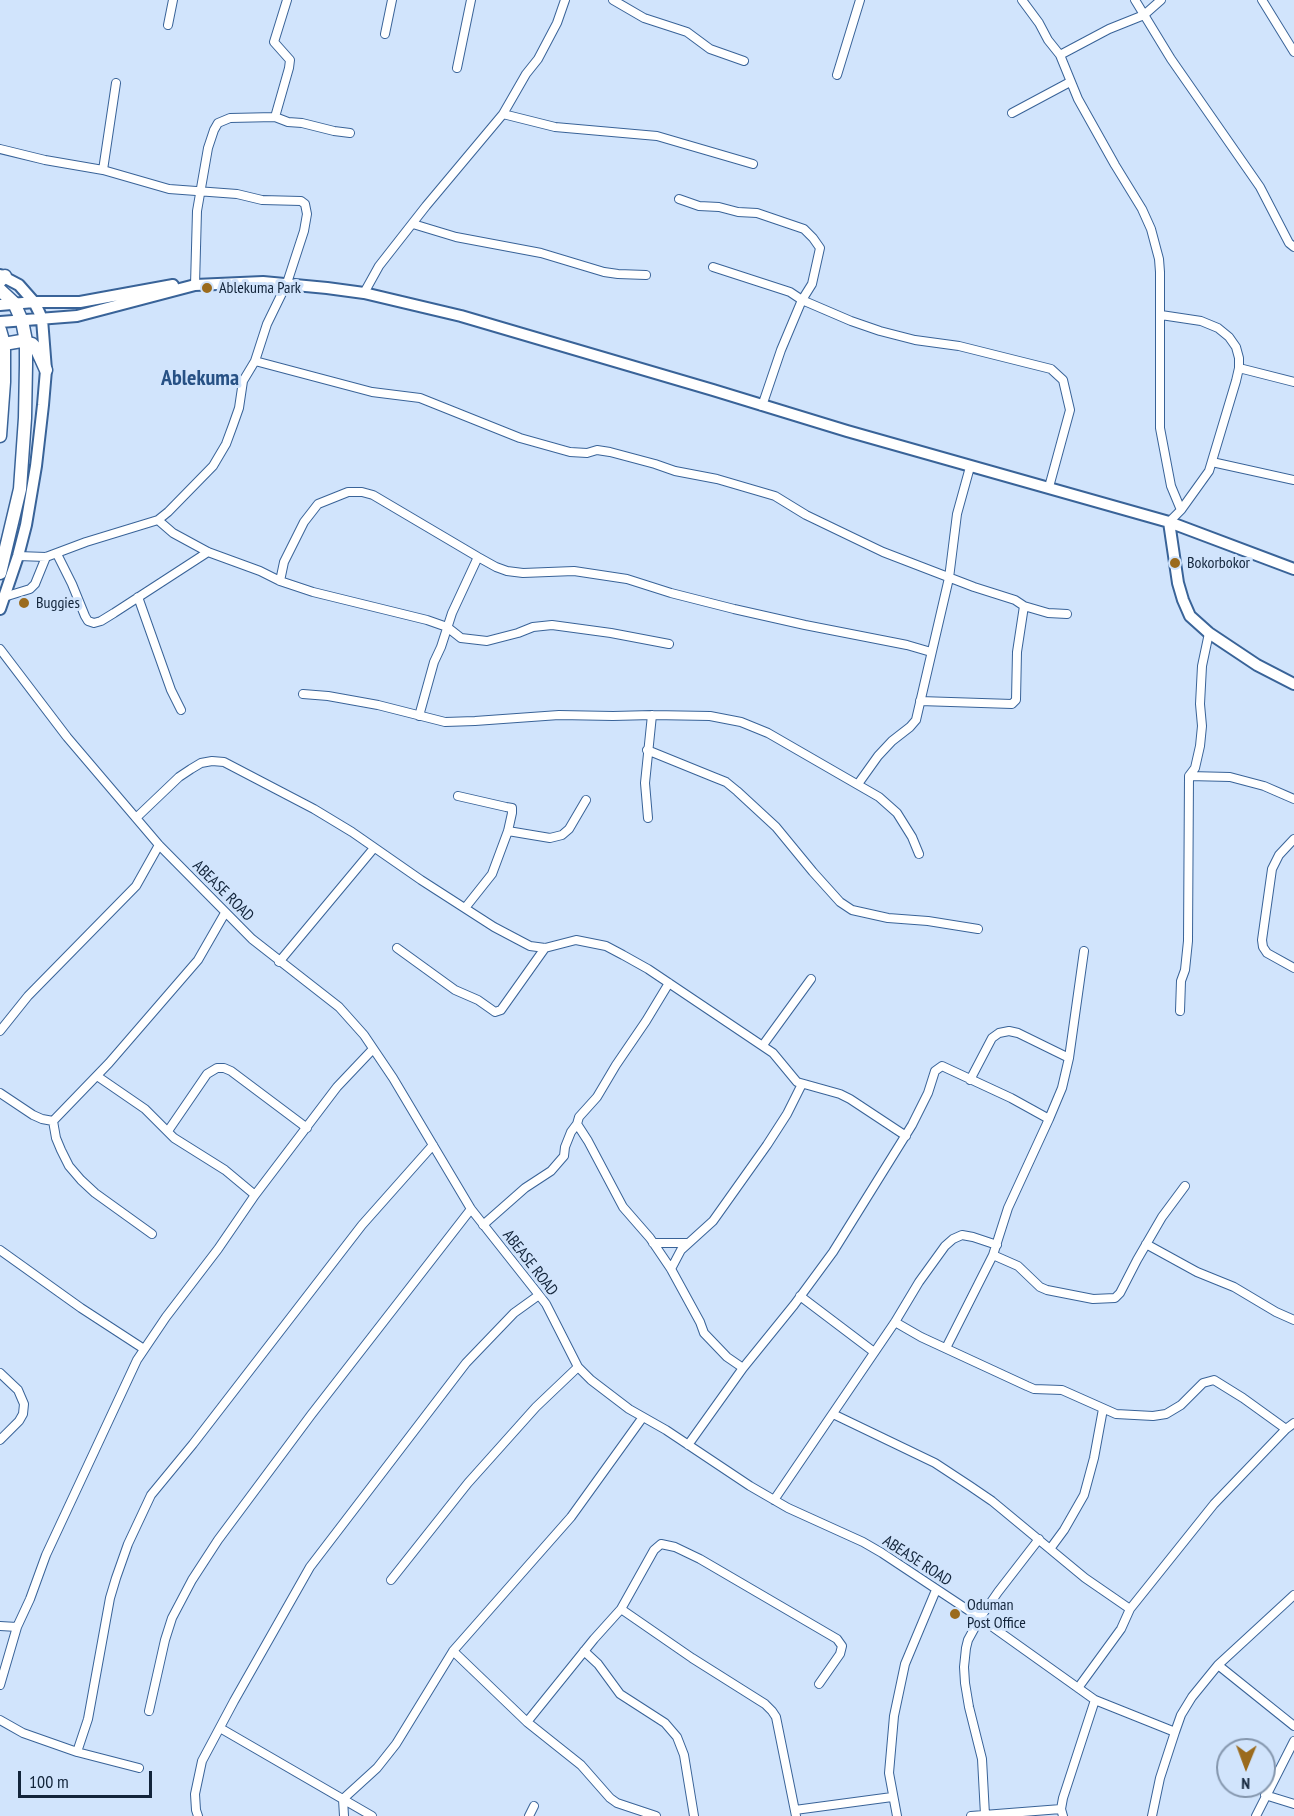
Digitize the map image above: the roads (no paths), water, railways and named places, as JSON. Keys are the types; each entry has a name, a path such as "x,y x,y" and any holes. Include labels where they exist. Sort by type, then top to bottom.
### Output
{"main road":[{"path":"0,290 14,303 22,321 26,341 25,418 20,489 0,573"},
{"path":"0,330 4,344 0,436"},
{"path":"4,344 26,341 36,348 46,370"},
{"path":"13,522 26,525"}],"street":[{"path":"168,25 173,0"},
{"path":"275,117 290,60 274,42 286,0"},
{"path":"385,34 393,0"},
{"path":"458,68 471,0"},
{"path":"364,293 379,266 503,114 525,74 538,59 557,23 565,0"},
{"path":"613,0 644,18 687,32 710,49 744,61"},
{"path":"837,75 860,0"},
{"path":"1022,0 1060,55 1070,82 1100,139 1142,208 1151,229 1159,260 1160,428 1171,486 1181,510"},
{"path":"1135,0 1171,59 1260,187 1289,243 1294,247"},
{"path":"1060,55 1109,29 1144,15 1161,0"},
{"path":"1262,0 1294,52"},
{"path":"1012,113 1070,82"},
{"path":"103,170 116,83"},
{"path":"503,114 555,127 657,136 753,164"},
{"path":"190,286 196,222 208,148 218,123 230,118 275,117 288,122 350,133"},
{"path":"0,149 103,170 169,189 237,194 262,200 301,201 305,204 307,214 304,231 287,283 267,324 255,361 243,381 239,408 229,435 213,466 158,520 46,557 18,556"},
{"path":"679,199 699,206 757,213 804,229 820,248 812,284 802,300 781,350 762,406"},
{"path":"413,224 456,237 541,253 604,272 646,275"},
{"path":"713,267 790,292 802,300 880,331 915,340 959,346 1050,369 1063,380 1070,410 1049,487"},
{"path":"0,609 26,525 37,456 46,370 42,319 34,302 20,285 2,278"},
{"path":"0,305 80,302 172,285 244,282 287,283 364,293 460,316 970,467 1169,522 1294,569"},
{"path":"0,322 77,316 190,286"},
{"path":"1161,315 1201,321 1218,327 1236,347 1239,358 1239,368 1206,477 1169,522"},
{"path":"255,361 372,392 420,398 520,438 570,452 587,453 597,450 610,452 774,496 856,540 949,578 1015,600 1024,606 1048,613 1067,614"},
{"path":"1239,368 1294,382"},
{"path":"1212,462 1294,480"},
{"path":"858,784 878,756 916,720 949,578 957,514 970,467"},
{"path":"280,581 284,562 304,522 318,504 348,492 373,495 496,567 523,573 574,572 627,579 734,609 931,652"},
{"path":"158,520 173,533 208,552 260,571 280,581 313,592 427,620 447,627 461,638 487,641 544,625 611,633 669,644"},
{"path":"1169,522 1179,583 1190,616 1209,633 1257,665 1294,684"},
{"path":"57,554 88,621 94,623 101,621 208,552"},
{"path":"4,597 30,589 35,584 46,557"},
{"path":"419,716 447,627 460,593 478,557"},
{"path":"138,597 171,690 181,710"},
{"path":"920,701 1012,704 1016,700 1017,646 1024,606"},
{"path":"1180,1011 1181,981 1185,970 1188,941 1189,776 1195,768 1200,746 1202,666 1209,633"},
{"name":"ABEASE ROAD","path":"0,650 67,737 159,845 252,939 339,1007 364,1035 393,1078 471,1209 546,1304 578,1367 608,1394 750,1486 788,1508 882,1553 980,1618 1095,1700 1175,1732"},
{"path":"303,694 350,700 446,722 559,715 711,716 741,722 768,733 879,797 892,808 912,837 919,854"},
{"path":"648,818 645,783 652,715"},
{"path":"647,750 726,782 738,791 776,827 840,902 852,910 879,917 928,921 978,929"},
{"path":"136,818 191,769 201,763 224,762 314,809 465,908 530,946 545,948 576,940 602,945 640,964 763,1045 773,1053 797,1082 840,1094 906,1136"},
{"path":"1189,776 1230,777 1264,786 1294,799"},
{"path":"458,796 512,808 508,831 489,879 465,908"},
{"path":"508,831 550,838 562,835 569,829 586,800"},
{"path":"1294,839 1280,855 1272,869 1262,940 1267,953 1294,968"},
{"path":"0,1031 28,996 135,886 159,845"},
{"path":"279,962 374,848"},
{"path":"53,1120 97,1076 198,960 225,913"},
{"path":"397,948 455,990 478,1000 495,1012 501,1010 545,948"},
{"path":"946,1348 993,1255 1008,1208 1062,1088 1069,1058 1084,951"},
{"path":"763,1045 811,979"},
{"path":"483,1225 525,1188 551,1171 564,1156 565,1147 579,1117 597,1097 669,983"},
{"path":"970,1080 992,1038 999,1033 1009,1031 1018,1033 1069,1058"},
{"path":"0,1685 17,1627 46,1555 122,1390 144,1349 255,1195 337,1087 373,1049"},
{"path":"688,1445 743,1368 832,1252 906,1136 928,1093 935,1071 942,1066 1011,1098 1049,1119"},
{"path":"168,1131 207,1074 217,1068 231,1071 307,1128"},
{"path":"97,1076 136,1102 188,1148 225,1170 255,1195"},
{"path":"672,1269 681,1250 713,1221 778,1129 802,1084"},
{"path":"0,1093 33,1115 53,1120"},
{"path":"53,1120 61,1150 69,1166 81,1180 152,1234"},
{"path":"577,1124 622,1207 672,1269 704,1333 727,1357 743,1368"},
{"path":"77,1752 88,1719 110,1598 128,1544 151,1495 362,1225 433,1144"},
{"path":"993,1255 1018,1266 1040,1287 1047,1290 1081,1298 1115,1299 1162,1217 1185,1186"},
{"path":"148,1711 172,1618 192,1580 218,1540 311,1415 471,1209"},
{"path":"774,1500 945,1246 962,1235 997,1245"},
{"path":"653,1243 687,1243"},
{"path":"1146,1244 1197,1272 1234,1287 1294,1320"},
{"path":"0,1250 81,1308 144,1349"},
{"path":"198,1816 195,1794 202,1761 310,1567 466,1363 514,1314 539,1295"},
{"path":"800,1296 874,1352"},
{"path":"895,1322 1027,1386 1062,1390 1116,1414 1153,1416 1166,1414 1181,1405 1203,1383 1214,1380 1286,1429"},
{"path":"391,1580 468,1483 536,1407 578,1367"},
{"path":"0,1373 18,1390 24,1404 23,1414 19,1421 0,1440"},
{"path":"1050,1549 1084,1495 1103,1409"},
{"path":"833,1414 935,1463 992,1501 1106,1593 1131,1609"},
{"path":"343,1799 377,1768 396,1744 453,1651 572,1517 643,1417"},
{"path":"1078,1688 1121,1629 1131,1609 1215,1504 1294,1423"},
{"path":"985,1815 982,1758 969,1707 964,1667 968,1640 998,1592 1039,1539"},
{"path":"527,1722 621,1609 654,1550 661,1544 675,1547 700,1559 837,1639 842,1646 840,1654 819,1684"},
{"path":"897,1816 892,1797 889,1761 894,1716 908,1654 936,1590"},
{"path":"1152,1816 1160,1778 1175,1732 1181,1715 1192,1697 1218,1665 1294,1595"},
{"path":"621,1609 692,1658 765,1704 772,1711 776,1717 796,1813 892,1797"},
{"path":"0,1626 17,1627"},
{"path":"453,1651 527,1722 581,1766 610,1798 617,1803 656,1816"},
{"path":"584,1651 598,1664 620,1694 665,1723 678,1737 684,1755 694,1816"},
{"path":"1218,1665 1294,1726"},
{"path":"972,1816 1062,1812 1095,1700"},
{"path":"0,1720 23,1733 77,1752 139,1768"},
{"path":"220,1728 372,1816"},
{"path":"1276,1775 1294,1741"},
{"path":"1256,1816 1264,1798"},
{"path":"1275,1798 1294,1804"},
{"path":"343,1799 344,1816"},
{"path":"529,1816 534,1806"}],"place":[{"name":"Ablekuma Park","path":"207,288"},
{"name":"Bokorbokor","path":"1175,563"},
{"name":"Buggies","path":"24,603"},
{"name":"Oduman Post Office","path":"955,1614"}],"district":[{"name":"Ablekuma","path":"200,379"}]}
